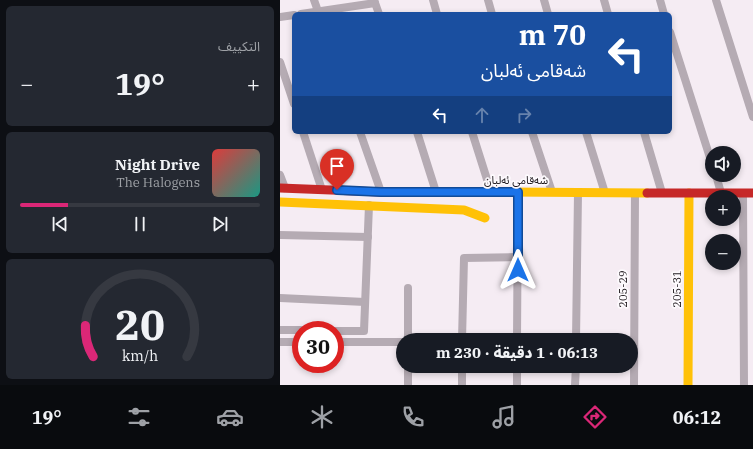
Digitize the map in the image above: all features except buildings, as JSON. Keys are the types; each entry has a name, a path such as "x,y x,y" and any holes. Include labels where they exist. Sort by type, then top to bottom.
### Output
{"street":[{"path":"314,0 319,12"},
{"path":"433,0 436,12"},
{"path":"488,0 491,12"},
{"path":"544,0 547,12"},
{"path":"604,0 607,12"},
{"path":"660,0 663,12"},
{"path":"716,0 753,117"},
{"path":"324,12 375,1 378,12"},
{"path":"280,17 292,15"},
{"path":"672,38 706,146"},
{"path":"280,62 292,98"},
{"path":"304,134 322,190"},
{"path":"361,134 381,192"},
{"path":"418,134 436,192"},
{"path":"473,134 490,192"},
{"path":"533,134 552,192"},
{"path":"587,134 605,193"},
{"path":"645,134 662,193"},
{"path":"280,175 282,188"},
{"name":"شەقامی ئەلبان","path":"282,188 381,192 705,193"},
{"path":"517,333 518,192"},
{"path":"576,333 578,193"},
{"name":"205-29","path":"634,385 635,193"},
{"name":"205-31","path":"688,385 689,193"},
{"path":"743,193 744,385"},
{"name":"شەقامی ئەلبان","path":"743,193 753,193"},
{"path":"280,202 464,210 485,218"},
{"path":"344,331 364,332 369,205"},
{"path":"280,235 368,238"},
{"path":"462,333 464,258 518,257"},
{"path":"408,288 408,333"},
{"path":"280,298 365,302"},
{"path":"280,330 292,330"},
{"path":"280,342 292,342"},
{"path":"344,342 396,342"},
{"path":"408,373 408,385"},
{"path":"462,373 462,385"},
{"path":"517,373 517,385"},
{"path":"576,373 576,385"}],"traffic: slow":[{"path":"494,192 647,193"},
{"path":"688,385 689,193"},
{"path":"280,202 464,210 485,218"}],"traffic: jam":[{"path":"280,188 381,192 494,192"},
{"path":"647,193 753,193"}],"route":[{"path":"337,190 381,192 518,192 518,270"}]}
